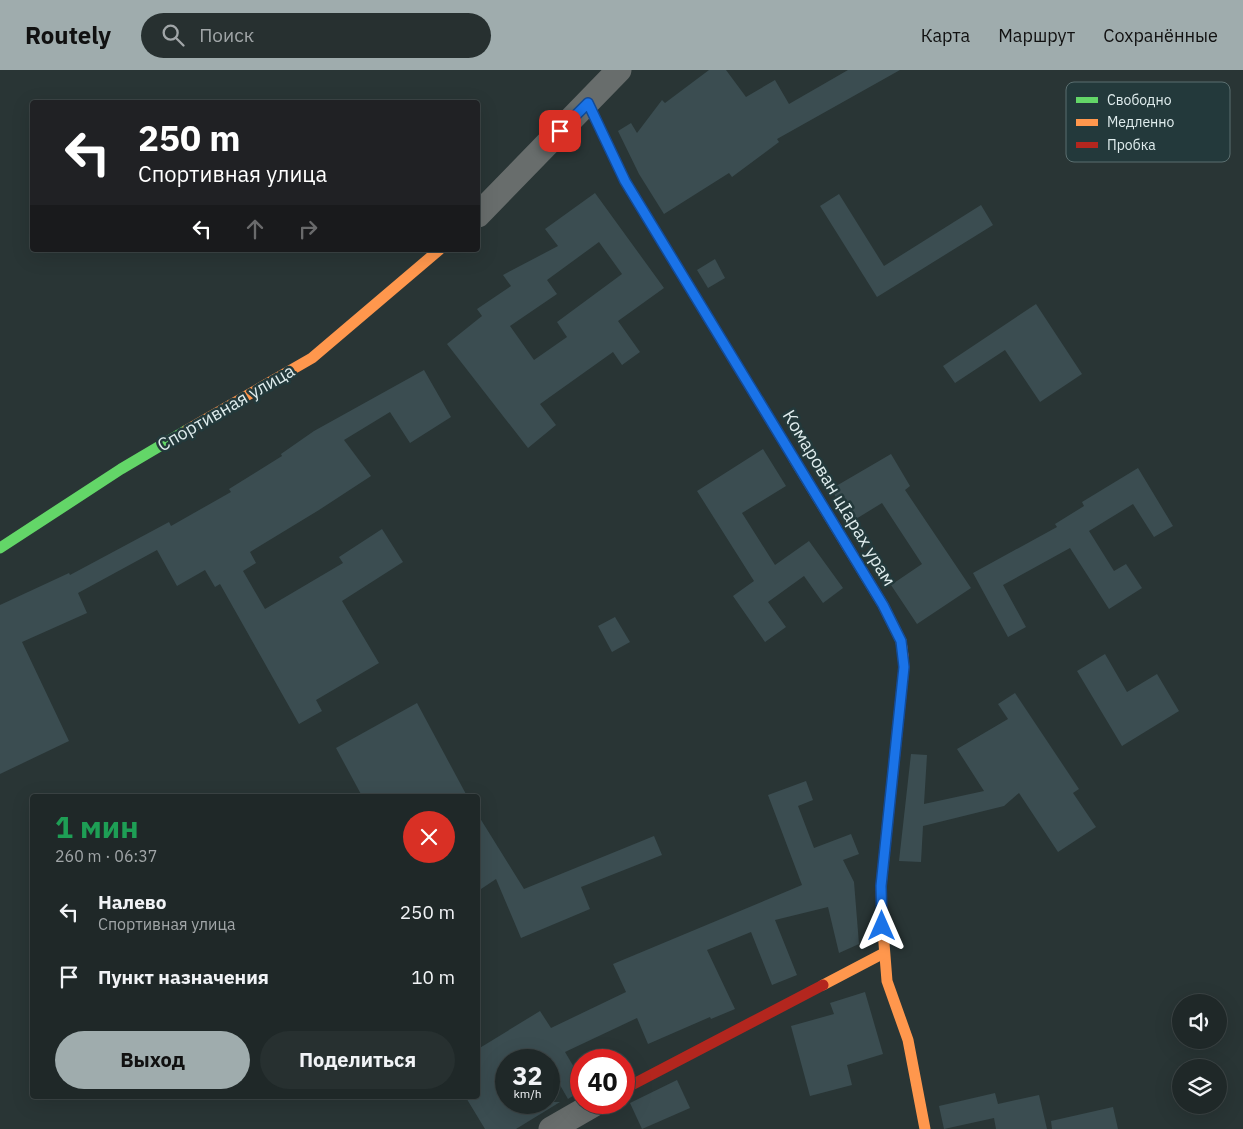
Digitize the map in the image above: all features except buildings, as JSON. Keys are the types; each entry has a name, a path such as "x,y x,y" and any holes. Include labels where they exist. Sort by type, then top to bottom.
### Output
{"street":[{"path":"480,214 619,70"},
{"name":"Комарован цIарах урам","path":"588,103 625,181 883,605 901,641 904,667 881,886 882,926 887,981 908,1040 925,1129"},
{"name":"Спортивная улица","path":"0,548 121,469 312,358 437,252"},
{"path":"635,1083 884,953"},
{"path":"551,1129 577,1114"}],"traffic: fast":[{"path":"0,548 121,469 187,430"}],"traffic: slow":[{"path":"187,430 312,358 437,252"},
{"path":"794,459 883,605 901,641 903,656"},
{"path":"882,918 887,981 908,1040 925,1129"},
{"path":"823,985 884,953"}],"traffic: jam":[{"path":"588,103 625,181 794,459"},
{"path":"882,918 881,886 904,667 903,656"},
{"path":"635,1083 823,985"}],"route":[{"path":"560,131 588,103 625,181 883,605 901,641 904,667 881,886 882,926"}]}
